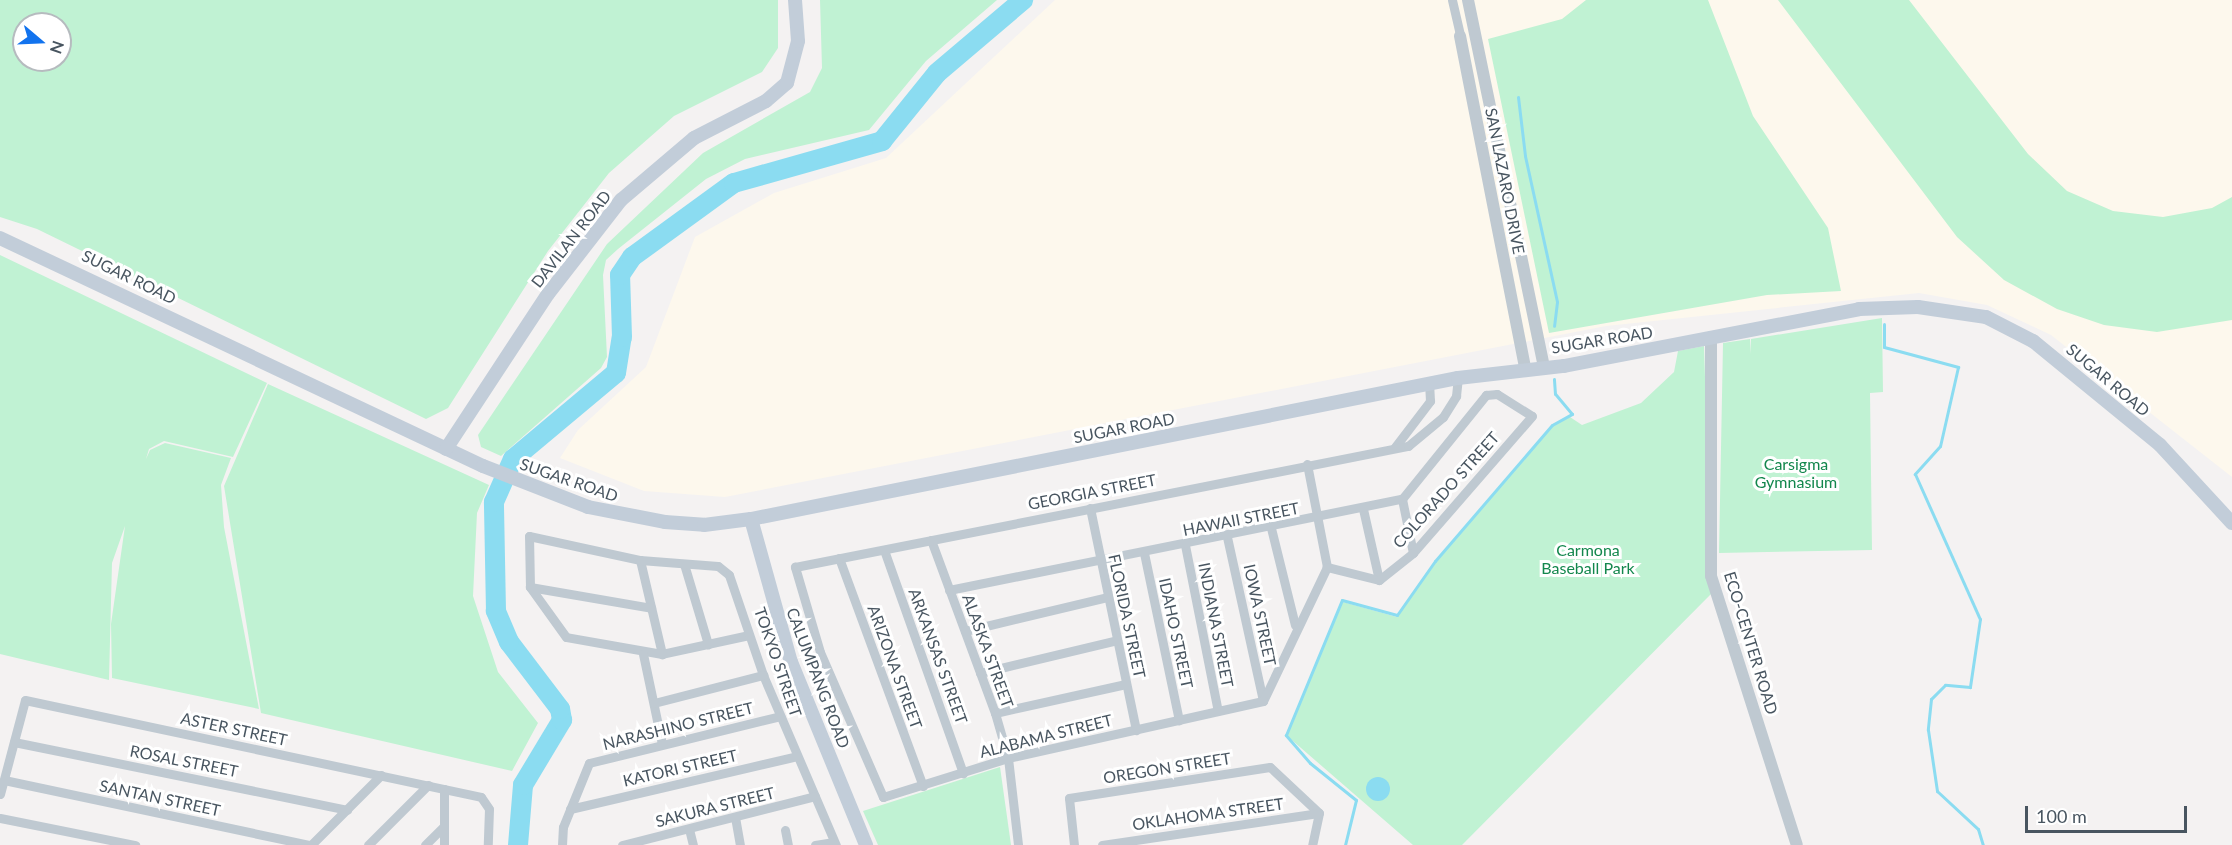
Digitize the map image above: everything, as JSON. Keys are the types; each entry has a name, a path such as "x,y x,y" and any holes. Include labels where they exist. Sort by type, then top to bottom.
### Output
{"main road":[{"name":"DAVILAN ROAD","path":"446,449 548,294 621,200 694,138 765,101 787,83 798,41 795,0"},
{"name":"SUGAR ROAD","path":"0,238 483,466 522,482 626,517 704,525 751,519 1458,378 1544,366 1859,309 1918,307 1986,317 2055,356 2160,445 2232,523"},
{"name":"CALUMPANG ROAD","path":"751,519 791,662 867,845"}],"street":[{"name":"SAN LAZARO DRIVE","path":"1452,0 1525,368"},
{"name":"SAN LAZARO DRIVE","path":"1468,0 1544,366"},
{"name":"ECO-CENTER ROAD","path":"1711,337 1712,576 1797,845"},
{"path":"1419,415 1431,426 1456,396 1458,378"},
{"path":"1395,447 1430,401 1428,384"},
{"name":"COLORADO STREET","path":"1378,580 1413,553 1532,416 1491,394 1402,499"},
{"name":"GEORGIA STREET","path":"795,567 1307,464 1408,446 1431,426"},
{"path":"1263,701 1295,625 1327,567 1307,464"},
{"path":"1402,499 1413,553"},
{"name":"HAWAII STREET","path":"950,590 1317,519 1402,499"},
{"name":"FLORIDA STREET","path":"1090,507 1136,730"},
{"path":"1327,567 1378,580 1363,509"},
{"path":"1271,528 1295,625"},
{"name":"TOKYO STREET","path":"530,587 529,536 640,560 718,566 729,574 763,675 835,843"},
{"name":"IOWA STREET","path":"1227,537 1263,701"},
{"name":"ALASKA STREET","path":"931,540 995,713 1008,758 1018,845"},
{"name":"INDIANA STREET","path":"1185,545 1218,711"},
{"name":"ARKANSAS STREET","path":"884,550 963,773"},
{"name":"IDAHO STREET","path":"1144,553 1179,720"},
{"name":"ARIZONA STREET","path":"839,558 923,786"},
{"path":"640,560 662,654"},
{"path":"684,564 708,644"},
{"name":"ALABAMA STREET","path":"795,567 820,652 879,793 889,797 1008,758 1263,701"},
{"path":"530,587 651,608"},
{"path":"530,587 566,638 643,654 662,654 749,635"},
{"path":"965,631 1108,597"},
{"path":"980,673 1117,640"},
{"path":"643,654 662,744"},
{"path":"654,703 763,675"},
{"path":"995,713 1126,684"},
{"name":"ASTER STREET","path":"0,794 25,700 428,785 487,800 488,845"},
{"name":"NARASHINO STREET","path":"570,809 584,767 662,744 780,716"},
{"name":"ROSAL STREET","path":"14,742 347,810"},
{"name":"KATORI STREET","path":"570,809 797,756"},
{"name":"OREGON STREET","path":"1074,845 1069,798 1270,767 1319,813"},
{"path":"311,845 381,775"},
{"name":"SANTAN STREET","path":"4,780 311,845"},
{"path":"368,845 428,785"},
{"path":"444,789 444,845"},
{"name":"SAKURA STREET","path":"622,845 648,842 814,796"},
{"path":"562,845 570,809"},
{"path":"1312,845 1319,813"},
{"name":"OKLAHOMA STREET","path":"1102,845 1319,813"},
{"path":"735,817 741,845"},
{"path":"0,818 135,845"},
{"path":"425,845 443,826"},
{"path":"689,829 693,845"},
{"path":"785,830 788,845"},
{"path":"815,845 835,843"}],"shaded area":[{"path":"1055,0 2232,0 2232,477 2051,335 1987,305 1919,293 1606,326 725,497 644,491 560,458 578,430 646,367 695,237 774,193 886,158"}],"green space":[{"path":"0,0 778,0 778,48 762,72 674,116 609,173 548,251 448,408 426,419 37,229 0,217"},
{"path":"820,0 997,0 926,61 869,130 745,159 706,179 618,249 606,260 603,275 607,357 601,368 501,456 481,447 478,435 607,244 703,153 810,92 822,68"},
{"path":"1586,0 1708,0 1753,116 1828,228 1841,291 1767,295 1549,333 1488,39 1562,19"},
{"path":"1778,0 1909,0 2028,154 2067,191 2113,211 2163,217 2212,208 2232,197 2232,320 2157,332 2104,325 2057,309 2004,280 1957,237"},
{"path":"0,255 267,383 233,457 164,441 149,449 146,459 150,450 165,443 231,458 221,485 224,527 259,709 112,678 111,624 125,526 112,563 109,680 0,654"},
{"name":"Carsigma Gymnasium","path":"1882,318 1883,392 1870,393 1872,550 1719,553 1723,343 1750,339 1750,354 1751,339"},
{"name":"Carmona Baseball Park","path":"1704,346 1712,593 1462,845 1413,845 1286,735 1343,602 1397,617 1437,561 1553,426 1570,417 1582,425 1641,403 1674,372 1678,351"},
{"path":"268,384 489,485 477,513 473,596 498,672 538,723 512,771 261,713 224,486"},
{"path":"1000,767 1011,845 878,845 863,811"}],"water":[{"path":"1378,777 1386,781 1390,789 1386,797 1378,801 1370,797 1366,789 1370,781"}],"waterway":[{"path":"518,845 523,785 562,720 560,709 509,642 496,611 494,502 513,459 616,373 622,337 620,275 632,257 734,183 882,141 937,73 1023,0"},
{"path":"1518,97 1525,156 1557,302 1554,326"},
{"path":"1884,324 1884,347 1958,367 1940,446 1915,474 1980,619 1970,687 1945,685 1931,699 1928,730 1937,791 1978,829 1983,845"},
{"path":"1345,845 1356,800 1310,763 1286,735 1342,600 1397,615 1435,561 1552,425 1572,414 1555,394 1554,379"}]}
